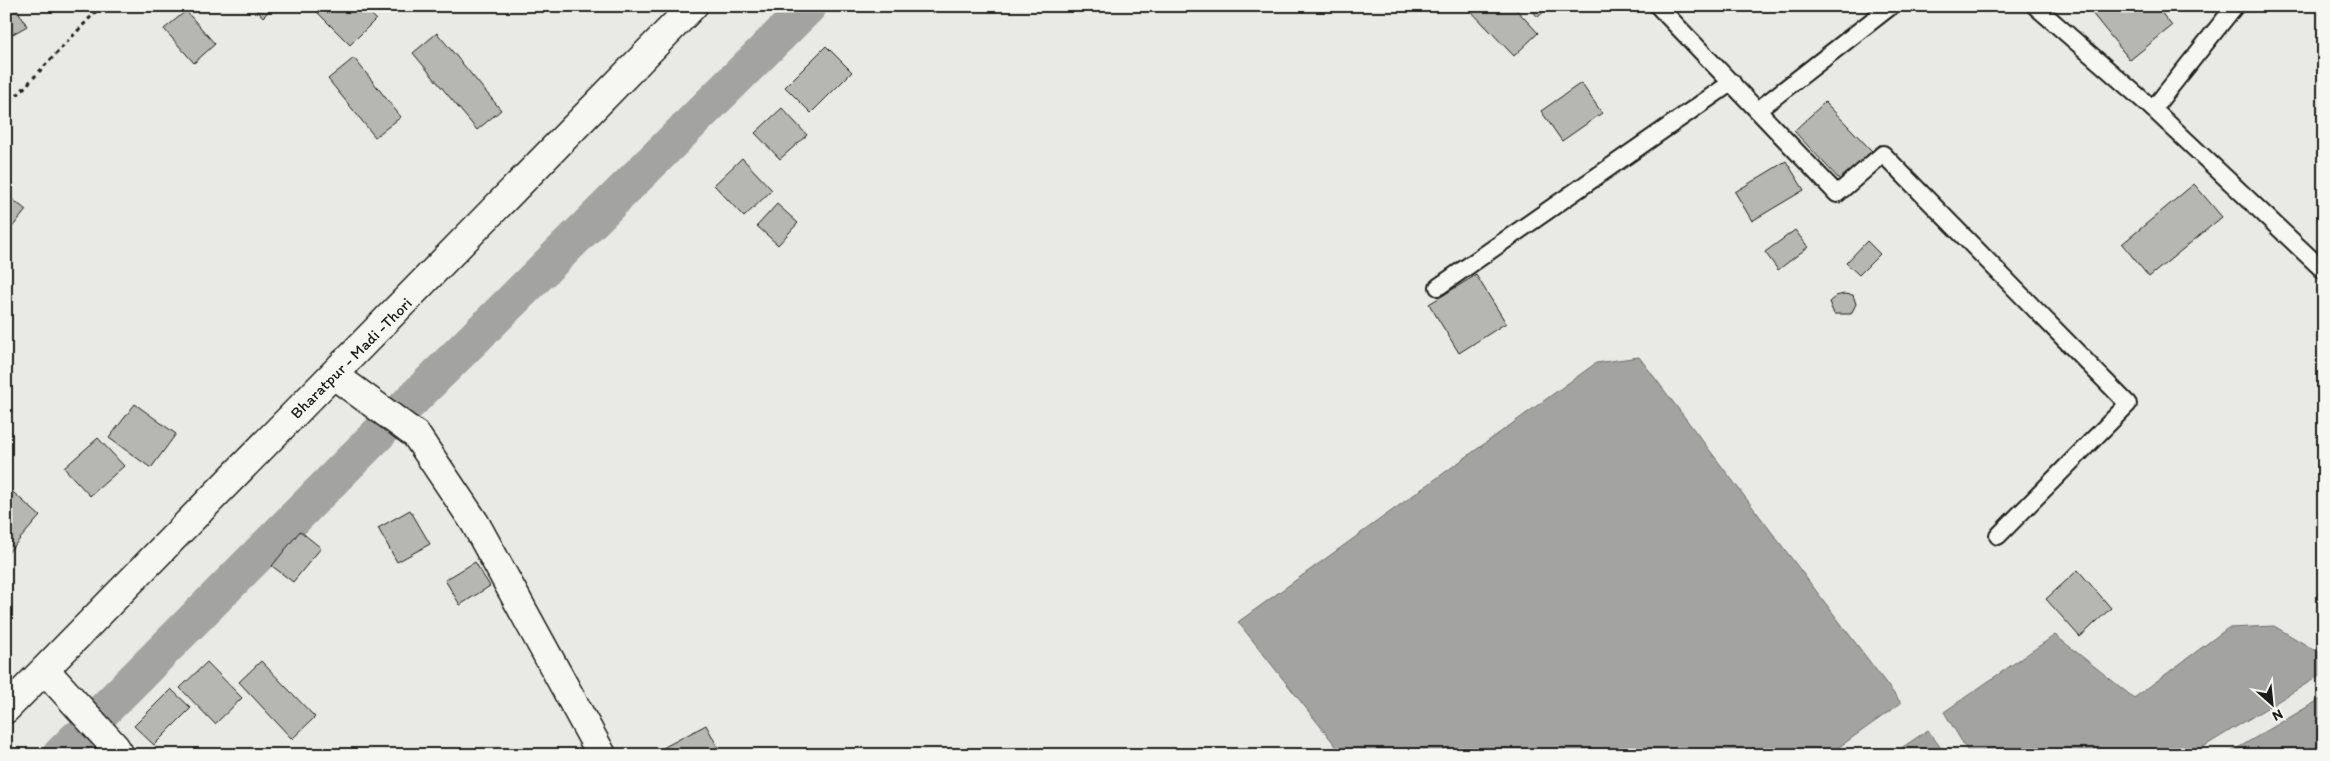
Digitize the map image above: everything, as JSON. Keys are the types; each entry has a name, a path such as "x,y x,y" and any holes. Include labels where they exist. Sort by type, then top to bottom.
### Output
{"main road":[{"name":"Bharatpur - Madi -Thori","path":"6,709 694,6"},
{"path":"334,375 416,435 475,523 602,755"},
{"path":"44,670 116,747 120,755"}],"lane":[{"path":"1658,6 1837,194 1883,154 2128,404 1998,536"},
{"path":"1758,110 1891,6"},
{"path":"2035,6 2153,109 2324,271"},
{"path":"2153,109 2235,6"},
{"path":"1438,287 1732,82"}],"path":[{"path":"6,107 101,6"}],"shaded area":[{"path":"1639,357 1901,703 1828,755 1343,755 1238,622 1596,363"},
{"path":"2274,626 2323,655 2324,673 2190,755 1970,755 1944,712 2055,635 2134,698 2228,628"},
{"path":"2324,697 2324,755 2226,755"},
{"path":"1928,730 1946,755 1891,755"}],"building":[{"path":"6,6 15,6 27,26 6,38"},
{"path":"253,6 274,6 263,17"},
{"path":"311,6 363,6 376,19 350,45"},
{"path":"1466,6 1513,6 1538,33 1514,56"},
{"path":"1528,6 1550,6 1538,17"},
{"path":"2156,6 2172,26 2130,60 2087,7"},
{"path":"186,11 215,44 194,63 164,29"},
{"path":"437,33 501,110 477,130 413,53"},
{"path":"826,46 852,72 811,113 785,87"},
{"path":"354,58 401,117 375,137 328,79"},
{"path":"1581,83 1602,113 1562,141 1541,111"},
{"path":"1825,102 1872,151 1840,180 1794,131"},
{"path":"782,108 807,135 780,159 755,133"},
{"path":"742,158 772,190 744,217 714,185"},
{"path":"1786,161 1804,190 1752,221 1735,192"},
{"path":"2194,184 2222,217 2149,277 2122,244"},
{"path":"6,194 26,210 6,235"},
{"path":"777,204 798,223 778,245 757,226"},
{"path":"1795,230 1808,247 1778,270 1765,252"},
{"path":"1867,241 1880,254 1859,275 1846,263"},
{"path":"1476,275 1506,323 1459,353 1429,304"},
{"path":"1844,294 1853,295 1856,304 1851,314 1834,314 1829,302 1836,296"},
{"path":"135,404 176,434 151,468 109,438"},
{"path":"98,438 124,466 90,496 64,468"},
{"path":"6,486 40,516 6,555"},
{"path":"410,510 430,544 397,562 378,528"},
{"path":"300,531 321,548 293,582 272,566"},
{"path":"475,562 490,586 460,605 445,580"},
{"path":"2078,570 2111,608 2080,637 2046,599"},
{"path":"261,661 315,717 292,739 239,682"},
{"path":"207,662 242,698 215,724 180,688"},
{"path":"171,689 191,708 154,745 134,726"},
{"path":"706,725 722,755 662,755 659,750"}],"waterway":[{"path":"402,410 809,6"},
{"path":"100,714 381,431"},
{"path":"60,755 76,739"}]}
